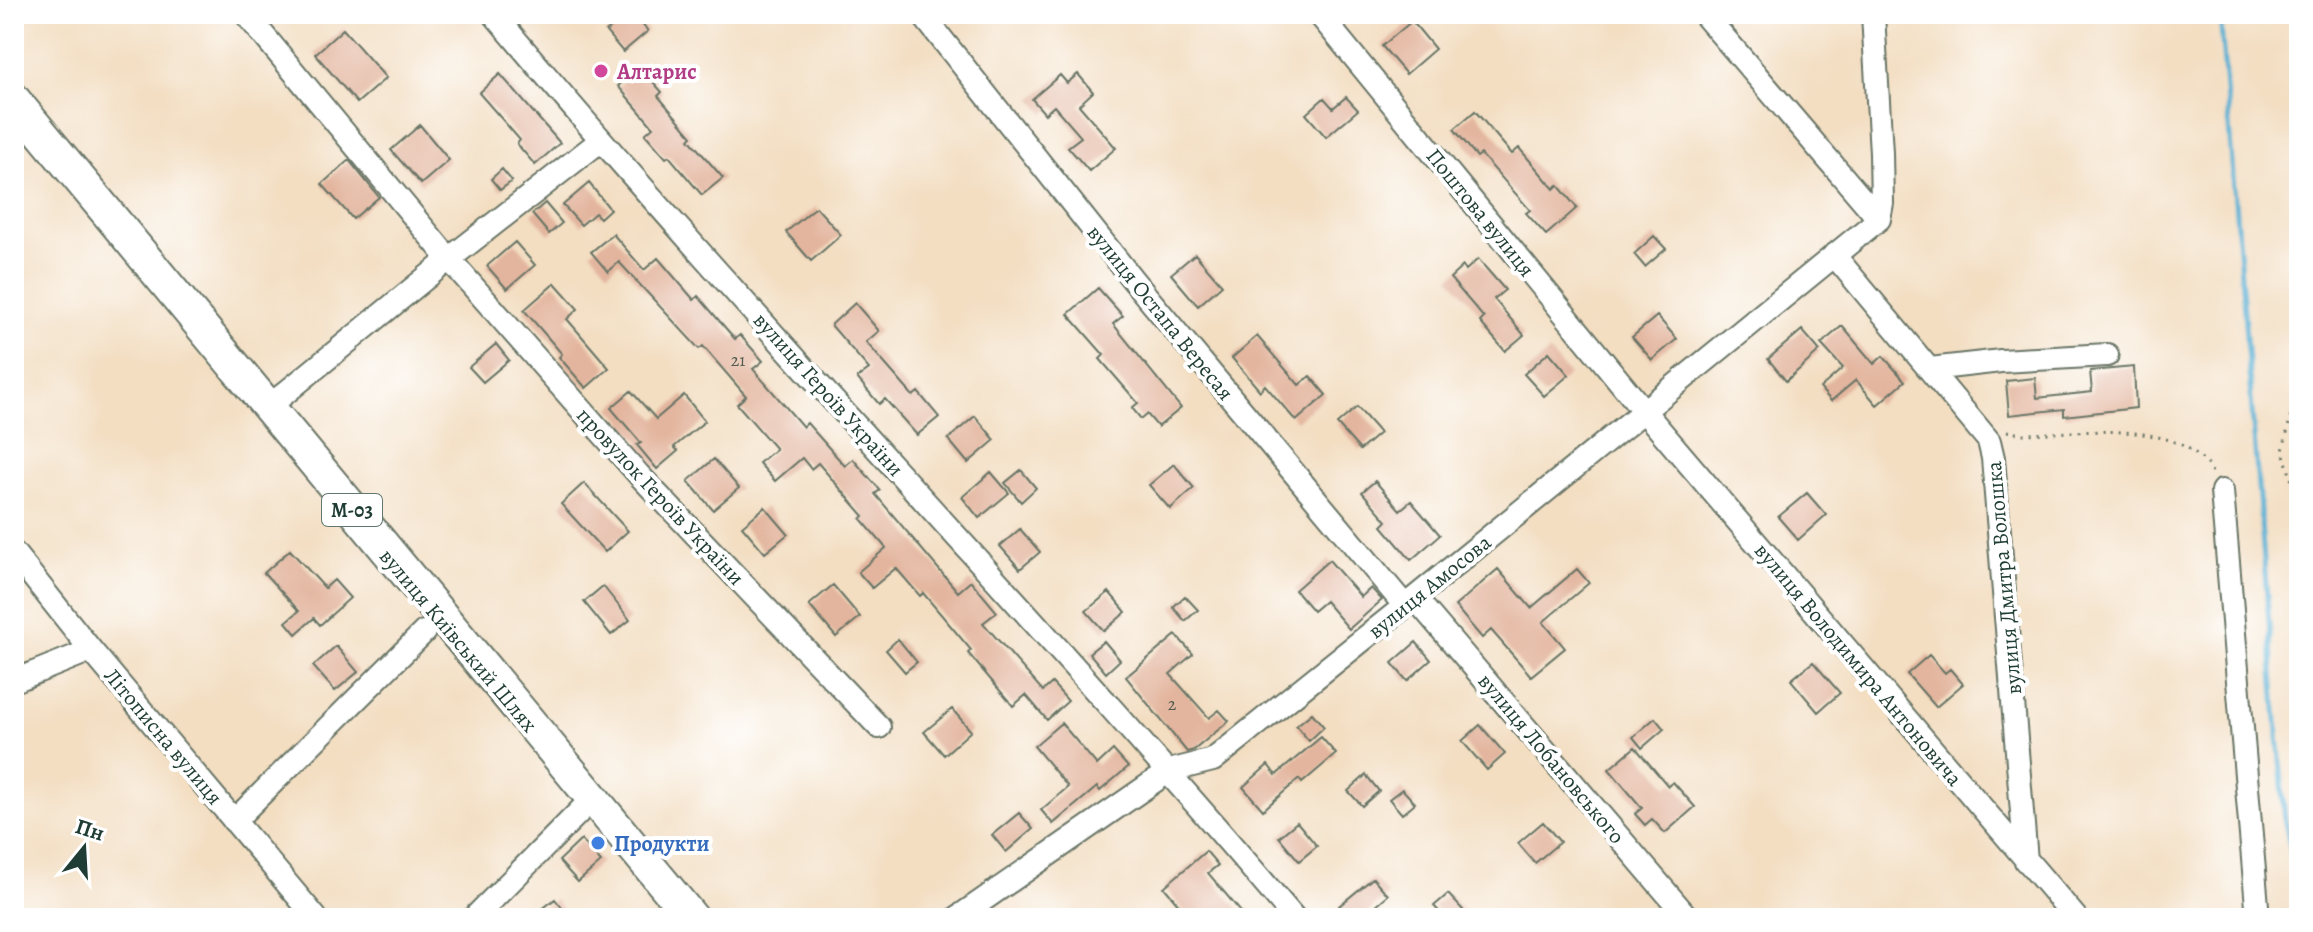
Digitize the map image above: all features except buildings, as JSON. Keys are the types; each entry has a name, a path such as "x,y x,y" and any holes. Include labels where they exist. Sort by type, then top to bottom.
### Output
{"highway":[{"name":"вулиця Київський Шлях","path":"14,100 692,918"}],"street":[{"name":"провулок Героїв України","path":"246,14 449,259 639,475 879,727"},
{"name":"вулиця Героїв України","path":"494,14 600,141 1169,771 1294,918"},
{"name":"вулиця Остапа Вересая","path":"922,14 1133,280 1410,602"},
{"name":"Поштова вулиця","path":"1319,14 1643,410"},
{"path":"1704,14 1879,219"},
{"path":"1873,14 1881,153 1882,203 1879,219"},
{"path":"267,408 600,141"},
{"name":"вулиця Амосова","path":"970,914 1169,771 1213,760 1879,219"},
{"name":"вулиця Дмитра Волошка","path":"1834,255 1989,441 1993,458 2026,861"},
{"path":"1930,369 2107,355"},
{"name":"вулиця Володимира Антоновича","path":"1643,410 2076,918"},
{"path":"2222,491 2258,918"},
{"name":"Літописна вулиця","path":"14,553 91,650 316,918"},
{"name":"вулиця Лобановського","path":"1410,602 1688,918"},
{"path":"234,821 424,632"},
{"path":"14,681 91,650"},
{"path":"474,918 592,799"}],"path":[{"path":"2299,377 2283,451 2299,505"},
{"path":"1978,425 2021,434 2140,433 2180,442 2208,464 2222,491"}],"waterway":[{"path":"2220,14 2285,821 2299,891"}],"place":[{"name":"Алтарис","path":"601,71"},
{"name":"Продукти","path":"598,843"}]}
